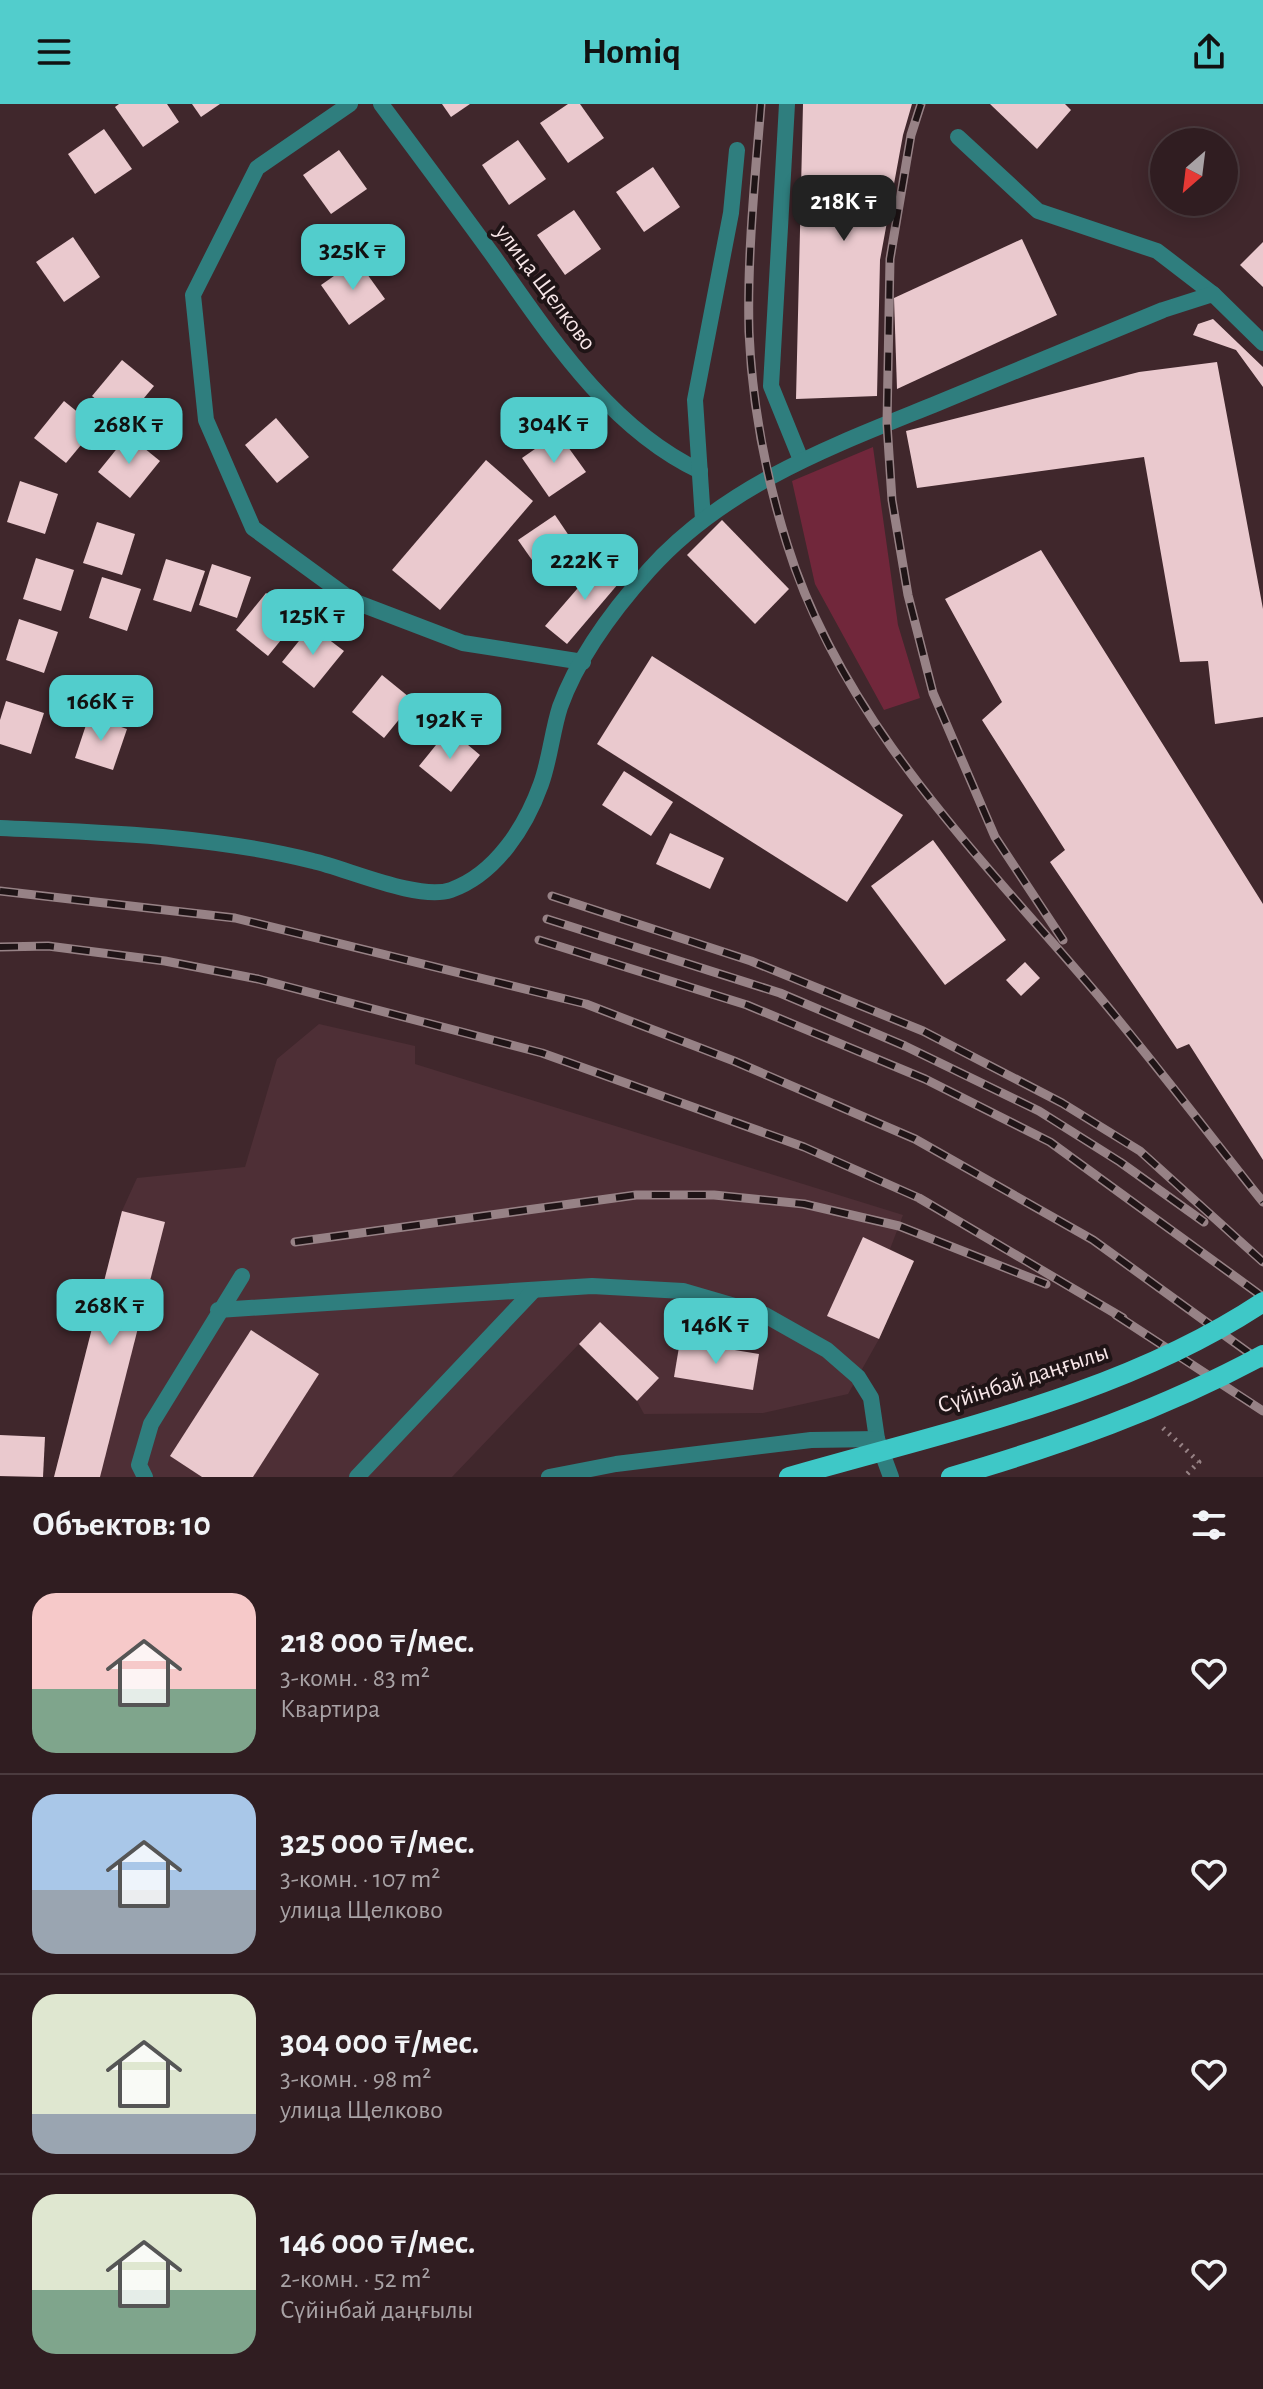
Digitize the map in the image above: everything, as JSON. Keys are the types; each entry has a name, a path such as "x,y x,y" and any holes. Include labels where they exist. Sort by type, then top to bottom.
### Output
{"main road":[{"name":"Сүйінбай даңғылы","path":"789,1477 1080,1390 1169,1354 1263,1302"},
{"path":"951,1477 1095,1432 1188,1395 1263,1355"}],"street":[{"path":"350,104 257,168 193,295 206,420 253,528 353,601 463,643 583,662"},
{"name":"улица Щелково","path":"381,104 565,357 627,421 682,462 700,471"},
{"path":"787,104 771,386 801,460"},
{"path":"958,137 1038,211 1157,251 1213,294 1263,343"},
{"path":"703,520 695,400 731,213 737,150"},
{"path":"0,828 169,836 270,850 416,890 448,891 478,877 504,851 526,818 542,781 561,706 604,626 651,568 703,520 801,460 1149,316 1213,294"},
{"path":"145,1477 139,1465 151,1424 218,1310 242,1276"},
{"path":"218,1310 592,1286 683,1291 765,1315 827,1350 858,1377 871,1398 877,1439 891,1477"},
{"path":"357,1477 534,1290"},
{"path":"549,1477 616,1464 811,1440 877,1439"}],"path":[{"path":"1163,1427 1199,1462 1184,1477"}],"shaded area":[{"path":"873,447 898,625 920,698 884,710 815,584 792,481"},
{"path":"319,1024 415,1046 415,1064 903,1215 890,1249 914,1261 879,1339 848,1394 763,1413 644,1414 637,1401 579,1344 452,1477 54,1477 122,1211 137,1178 245,1167 277,1059"}],"building":[{"path":"119,104 167,104 179,122 143,147 115,107"},
{"path":"192,104 220,104 201,117"},
{"path":"442,104 470,104 451,117"},
{"path":"568,104 580,104 604,138 568,163 540,123"},
{"path":"803,104 912,104 903,135 880,260 877,396 796,399"},
{"path":"990,104 1065,104 1071,110 1037,149"},
{"path":"104,129 132,169 95,194 68,154"},
{"path":"518,140 546,179 509,205 482,165"},
{"path":"339,150 367,189 331,214 303,175"},
{"path":"653,167 680,207 644,232 616,192"},
{"path":"574,210 601,249 565,275 537,235"},
{"path":"73,237 100,277 64,302 36,262"},
{"path":"1022,239 1057,315 897,389 894,298"},
{"path":"1263,242 1263,287 1240,265"},
{"path":"357,260 385,299 349,325 321,285"},
{"path":"1213,319 1263,367 1263,387 1236,350 1193,335 1198,324"},
{"path":"122,360 154,386 124,422 92,396"},
{"path":"1217,362 1263,609 1263,717 1215,724 1208,661 1180,662 1144,457 917,488 906,431 1139,372"},
{"path":"64,401 96,427 66,463 34,438"},
{"path":"276,418 309,457 277,483 245,445"},
{"path":"558,433 586,472 549,497 522,458"},
{"path":"128,435 160,461 130,498 98,472"},
{"path":"486,460 533,501 440,610 392,570"},
{"path":"20,481 58,494 45,534 7,522"},
{"path":"555,515 582,555 546,580 518,540"},
{"path":"722,520 789,589 755,624 687,555"},
{"path":"97,522 135,534 122,575 83,563"},
{"path":"1041,550 1263,904 1263,1160 1189,1044 1177,1049 1050,862 1065,850 982,720 1002,702 945,599"},
{"path":"36,558 74,570 61,611 23,599"},
{"path":"166,559 205,571 191,612 153,600"},
{"path":"603,559 624,577 567,644 545,626"},
{"path":"212,564 251,577 237,618 199,605"},
{"path":"102,577 141,589 127,631 89,618"},
{"path":"266,593 298,619 268,656 236,630"},
{"path":"19,619 58,632 44,673 6,660"},
{"path":"311,626 344,651 314,688 282,662"},
{"path":"652,656 903,815 847,902 597,744"},
{"path":"382,675 414,701 384,738 352,712"},
{"path":"6,701 44,713 31,754 0,744 0,720"},
{"path":"89,716 127,729 113,770 75,758"},
{"path":"449,729 480,755 451,792 419,766"},
{"path":"624,771 673,802 651,836 602,805"},
{"path":"670,833 724,858 710,889 656,864"},
{"path":"933,840 1006,940 945,985 871,886"},
{"path":"1025,962 1040,978 1021,996 1006,980"},
{"path":"122,1211 165,1222 100,1477 54,1477"},
{"path":"863,1237 914,1261 879,1339 827,1316"},
{"path":"600,1322 659,1378 637,1401 579,1344"},
{"path":"251,1330 319,1374 253,1477 202,1477 170,1456"},
{"path":"680,1341 759,1354 753,1390 674,1377"},
{"path":"0,1435 45,1437 43,1477 0,1476"}],"railway":[{"path":"761,104 749,275 753,385 773,492 787,544 811,609 842,670 878,728 919,784 1097,994 1263,1202"},
{"path":"921,104 911,135 890,259 887,424 892,500 908,595 933,693 995,837 1063,940"},
{"path":"0,891 235,918 586,1004 734,1061 915,1139 1093,1240 1263,1363"},
{"path":"552,896 751,961 923,1031 1062,1103 1140,1151 1263,1262"},
{"path":"547,919 780,993 905,1046 1039,1111 1120,1162 1204,1222"},
{"path":"539,940 747,1005 925,1079 1050,1142 1263,1297"},
{"path":"0,947 48,946 165,961 258,979 542,1053 804,1147 919,1198 1123,1318"},
{"path":"295,1242 636,1195 714,1195 804,1204 899,1226 1046,1284"},
{"path":"1116,1315 1263,1411"}]}
